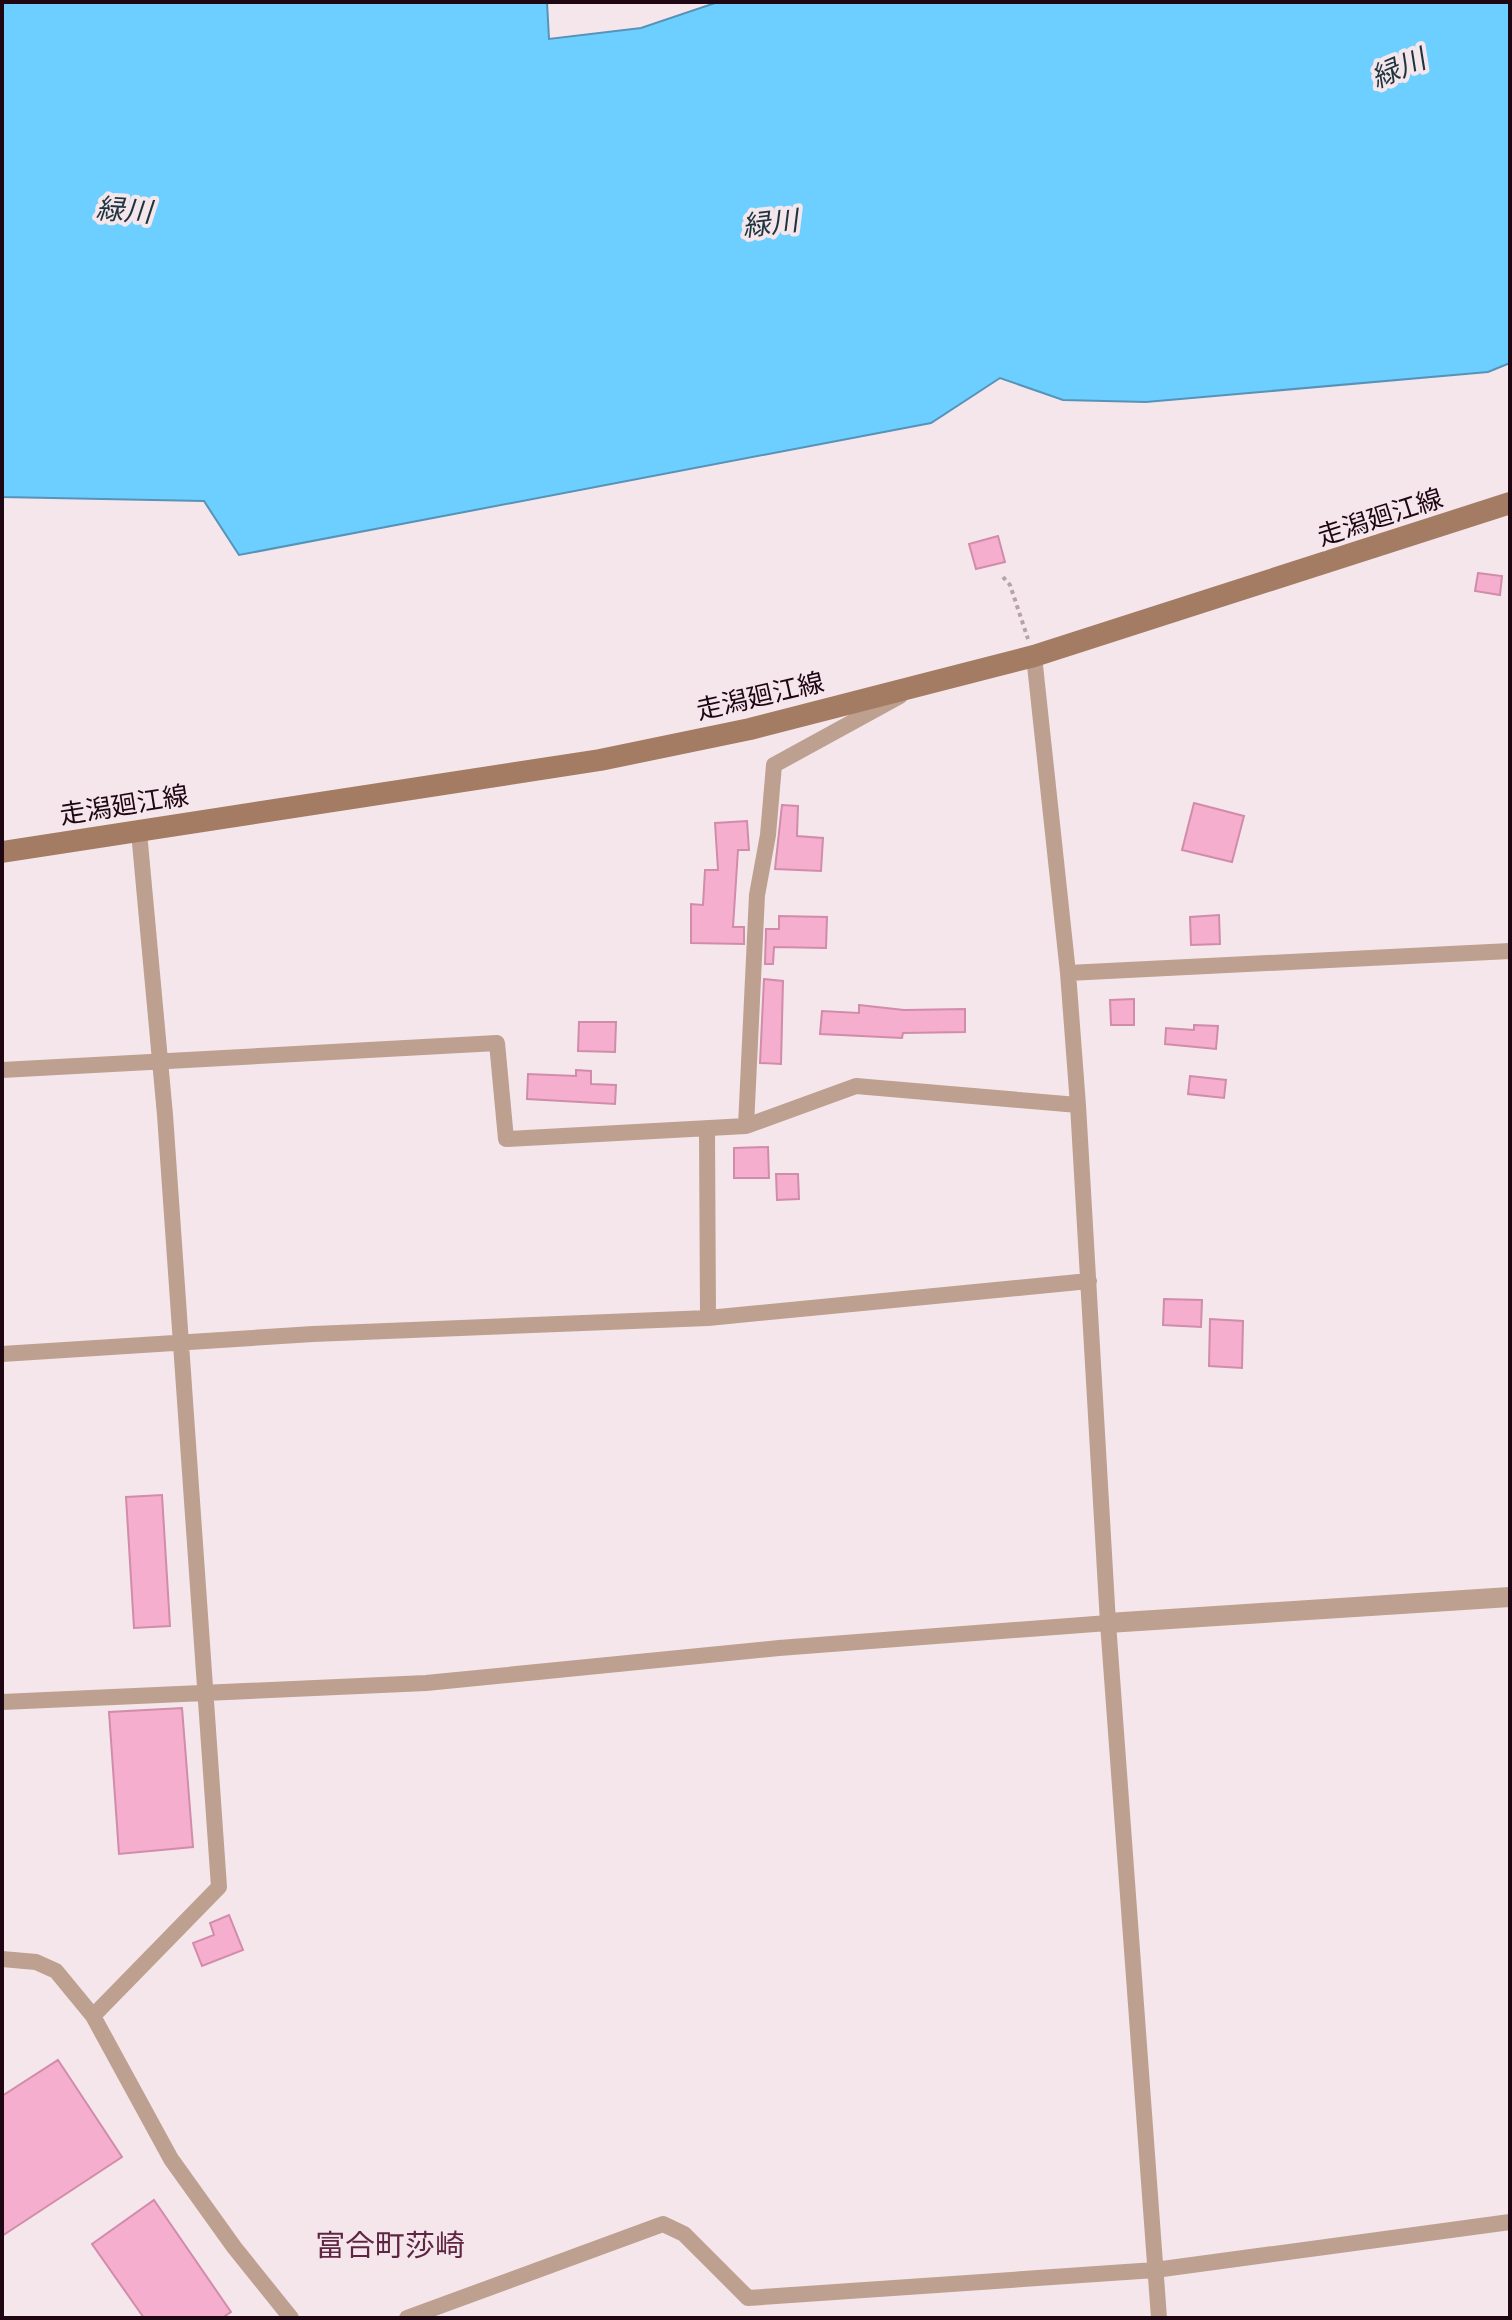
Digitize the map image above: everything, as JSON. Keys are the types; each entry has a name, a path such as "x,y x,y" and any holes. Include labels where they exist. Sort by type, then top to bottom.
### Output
{"main road":[{"name":"走潟廻江線","path":"2,852 600,760 750,729 1034,656 1510,503"}],"street":[{"path":"1034,656 1068,973 1078,1105 1108,1623 1159,2318"},
{"path":"746,1126 757,895 768,835 774,765 915,688"},
{"path":"93,2016 219,1887 159,1060 139,832"},
{"path":"1068,973 1510,951"},
{"path":"2,1070 497,1043 506,1139 707,1131 746,1126 856,1086 1078,1105"},
{"path":"707,1131 708,1318"},
{"path":"2,1354 708,1318 1089,1281"},
{"path":"2,1702 426,1683 779,1648 1510,1597"},
{"path":"2,1959 36,1962 56,1971 93,2016 171,2159 234,2247 291,2318"},
{"path":"407,2318 663,2224 684,2234 748,2298 1155,2270 1510,2222"}],"path":[{"path":"1003,577 1010,585 1034,656"}],"water":[{"name":"緑川","path":"2,2 547,2 549,39 641,28 718,2 1510,2 1510,363 1488,372 1146,402 1063,400 1000,378 931,423 239,555 204,501 2,497"}],"building":[{"path":"998,536 1005,562 976,569 969,544"},
{"path":"1478,573 1502,576 1500,595 1475,591"},
{"path":"1194,803 1244,816 1232,862 1182,850"},
{"path":"782,805 798,806 797,836 823,838 821,871 775,869"},
{"path":"747,821 749,850 738,850 733,927 744,927 744,944 691,943 691,904 703,905 705,870 718,870 715,823"},
{"path":"1219,915 1220,944 1191,945 1190,917"},
{"path":"779,916 827,917 826,948 774,947 773,964 765,964 766,929 779,929"},
{"path":"764,979 783,981 781,1064 760,1063"},
{"path":"1134,999 1134,1025 1111,1025 1110,1000"},
{"path":"859,1005 904,1010 965,1009 965,1032 903,1033 902,1038 820,1034 822,1011 859,1013"},
{"path":"579,1022 616,1022 615,1052 578,1051"},
{"path":"1194,1025 1218,1026 1216,1049 1165,1044 1166,1028 1194,1030"},
{"path":"576,1070 591,1071 591,1084 616,1085 615,1104 527,1099 528,1074 576,1076"},
{"path":"1190,1076 1226,1080 1224,1098 1188,1094"},
{"path":"768,1147 769,1178 734,1178 734,1148"},
{"path":"776,1174 798,1174 799,1199 777,1200"},
{"path":"1164,1299 1202,1300 1201,1327 1163,1325"},
{"path":"1210,1319 1243,1321 1242,1368 1209,1366"},
{"path":"162,1495 170,1626 134,1628 126,1497"},
{"path":"182,1708 193,1847 119,1854 109,1712"},
{"path":"229,1915 243,1950 202,1966 193,1943 214,1935 210,1923"},
{"path":"58,2060 122,2157 2,2236 2,2096"},
{"path":"154,2200 231,2312 222,2318 144,2318 92,2244"}],"district":[{"name":"富合町莎崎","path":"390,2246"}]}
